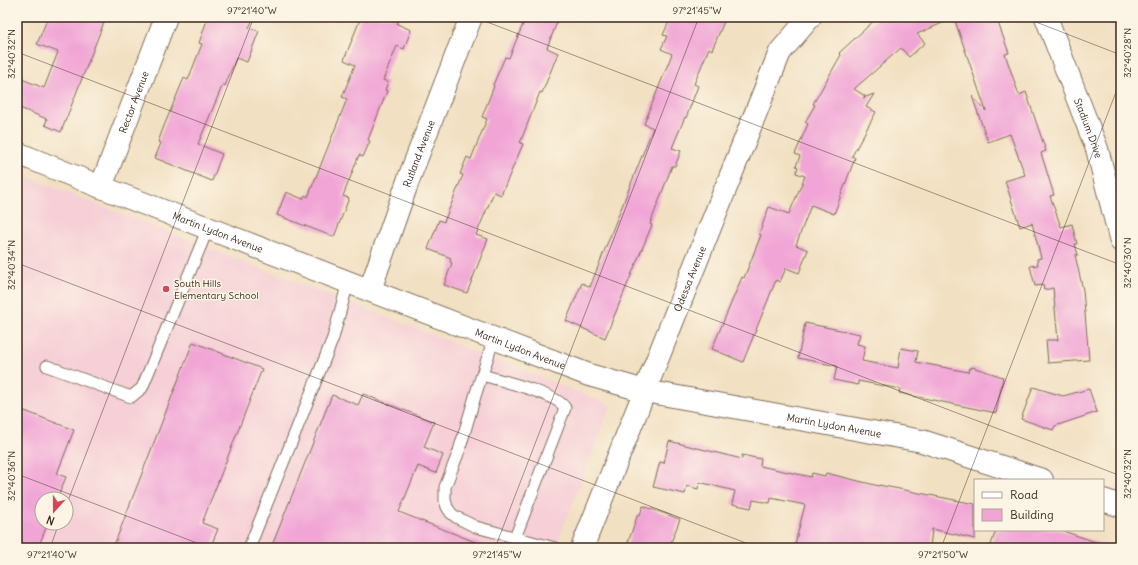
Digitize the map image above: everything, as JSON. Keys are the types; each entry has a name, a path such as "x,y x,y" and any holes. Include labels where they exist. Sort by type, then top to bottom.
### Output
{"street":[{"name":"Rector Avenue","path":"101,187 166,17"},
{"name":"Rutland Avenue","path":"370,290 409,178 471,17"},
{"name":"Odessa Avenue","path":"582,548 780,52 810,17"},
{"name":"Stadium Drive","path":"1046,17 1097,149 1121,241"},
{"name":"Martin Lydon Avenue","path":"17,153 101,187 589,375 645,391 922,441 1039,479"},
{"path":"1104,500 1121,506"}],"lane":[{"path":"47,366 131,397 142,388 208,228"},
{"path":"249,548 333,338 348,282"},
{"path":"494,338 459,451 445,487 445,500 447,507 456,517 476,527 555,548"},
{"path":"482,375 546,394 561,403 565,408 515,538"}],"shaded area":[{"name":"South Hills Elementary School","path":"17,173 611,405 555,548 17,548"}],"building":[{"path":"48,17 106,17 61,132 45,125 47,119 17,107 17,77 44,88 58,52 37,44"},
{"path":"208,17 254,17 249,28 259,31 247,62 236,58 225,86 223,84 198,144 222,154 212,181 155,158 161,143 158,142 164,126 184,78 188,80 202,44 199,43"},
{"path":"361,17 400,17 397,24 411,30 404,49 397,46 383,80 388,82 385,90 387,91 368,140 370,141 363,157 359,155 343,196 349,198 334,237 277,215 286,192 303,199 305,195 308,197 347,99 342,97 355,65 344,60"},
{"path":"526,17 559,17 547,48 558,53 542,93 540,92 520,143 523,144 501,195 494,192 476,235 488,239 467,293 444,285 452,263 450,262 451,258 428,249 439,220 444,222 463,175 460,174 467,157 471,159 487,119 482,117 494,86 493,85 505,57 509,58"},
{"path":"671,17 726,17 712,50 709,48 694,84 698,86 686,118 685,117 672,148 681,151 675,166 672,166 650,224 652,225 605,338 566,321 582,283 590,287 653,128 644,124 672,54 661,49 667,36 663,35"},
{"path":"878,17 996,17 1009,53 1005,54 1019,95 1026,92 1046,151 1041,153 1054,195 1050,196 1061,227 1072,224 1077,244 1075,244 1078,255 1075,255 1083,290 1089,360 1048,363 1046,340 1058,340 1053,288 1044,290 1043,285 1035,286 1030,266 1038,265 1037,259 1041,258 1032,223 1020,227 1005,181 1025,175 1010,134 988,142 972,96 986,111 954,18 917,34 925,43 909,57 901,48 854,89 865,96 863,98 874,94 866,107 876,112 852,156 855,158 834,214 811,205 796,245 808,250 799,273 786,268 780,282 776,280 743,362 712,349 742,277 744,278 761,235 759,234 769,207 789,214 805,176 796,173 798,167 796,166 800,156 795,154 808,124 805,122 815,105 813,104 841,55 839,53"},
{"path":"805,323 860,334 857,344 865,346 862,361 898,368 901,348 918,351 916,362 968,372 969,368 971,369 972,367 1003,377 996,413 899,393 900,389 858,381 858,385 834,380 837,366 798,358"},
{"path":"193,342 262,369 202,523 218,529 210,548 113,548"},
{"path":"1033,387 1063,396 1089,389 1097,412 1055,426 1053,430 1021,419"},
{"path":"363,394 434,422 424,447 443,455 436,473 418,466 399,512 488,547 487,548 271,548 332,395 358,405"},
{"path":"17,408 74,430 57,474 66,477 60,491 34,491 34,531 45,531 38,548 17,548"},
{"path":"669,441 742,459 742,455 761,459 760,466 811,477 812,473 825,476 826,473 879,486 974,504 975,539 932,529 930,548 794,548 805,505 771,498 770,503 753,500 751,508 732,504 735,491 699,482 698,489 687,486 685,494 653,487 660,462 664,463"},
{"path":"643,506 680,519 669,548 626,548 638,514 640,515"},
{"path":"996,531 1063,531 1105,545 1104,548 990,548"}],"place":[{"name":"South Hills Elementary School","path":"166,289"}]}
